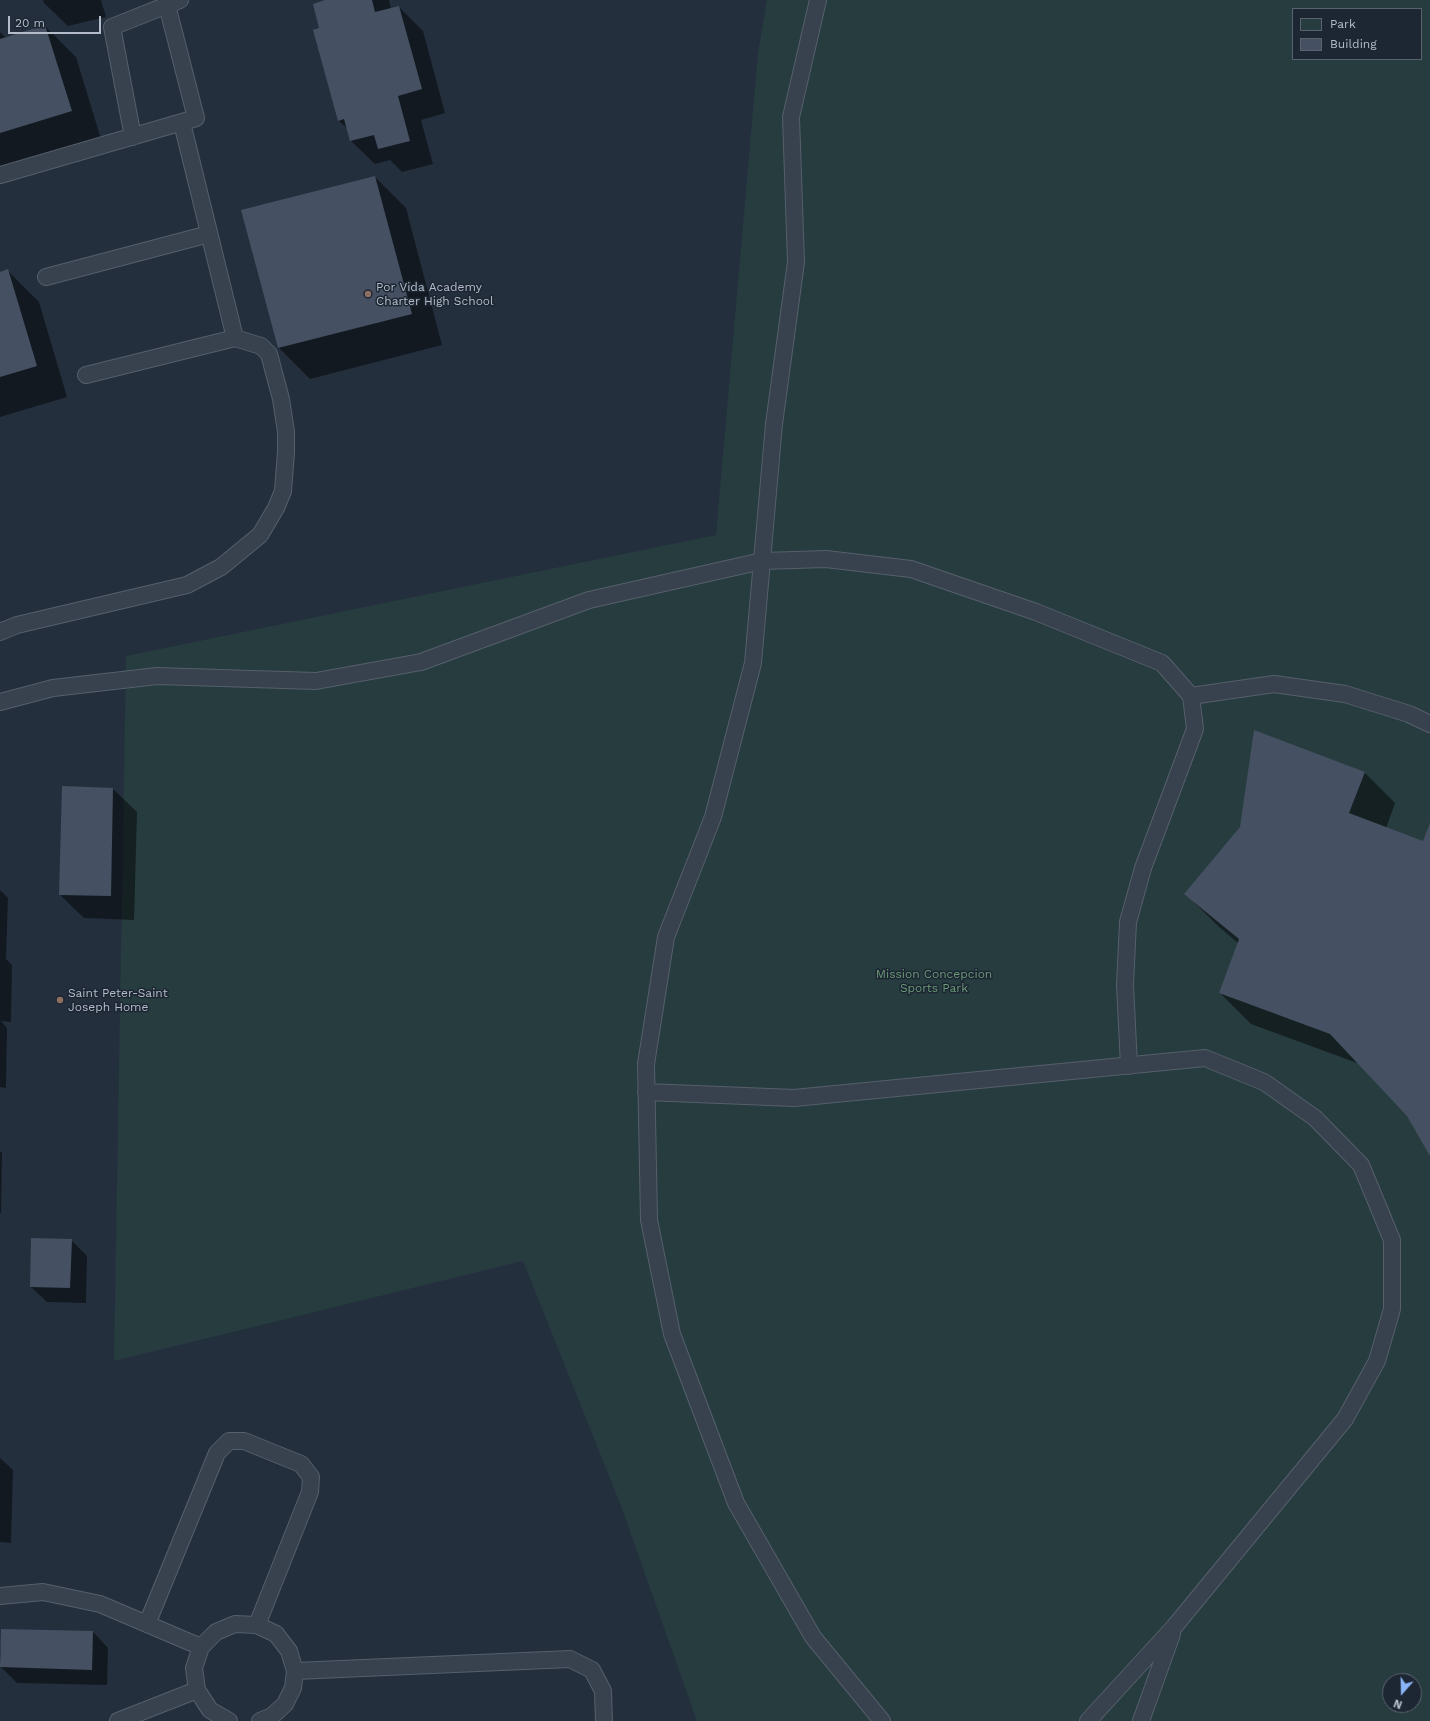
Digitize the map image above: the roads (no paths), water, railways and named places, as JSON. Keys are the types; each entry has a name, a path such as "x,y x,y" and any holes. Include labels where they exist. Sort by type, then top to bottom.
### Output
{"lane":[{"path":"818,0 791,117 796,262 774,424 753,664 713,817 666,937 646,1064 649,1220 672,1334 736,1503 813,1637 882,1721"},
{"path":"0,175 133,137 182,123 196,118 173,3 112,27 133,137"},
{"path":"182,123 235,338"},
{"path":"46,277 209,234"},
{"path":"0,632 17,624 187,585 221,567 260,535 276,508 283,491 286,432 281,399 269,354 261,346 235,338 86,375"},
{"path":"0,702 54,688 157,676 316,681 421,662 588,600 762,561 826,559 911,569 1036,612 1162,663 1191,696 1195,729 1143,868 1128,922 1125,985 1129,1066"},
{"path":"1191,696 1274,684 1345,694 1409,714 1430,724"},
{"path":"646,1092 794,1098 1205,1058 1264,1082 1315,1118 1361,1165 1392,1240 1392,1309 1377,1361 1344,1419 1174,1626 1088,1721"},
{"path":"147,1624 217,1453 229,1441 244,1441 301,1464 311,1477 310,1492 256,1625"},
{"path":"0,1596 43,1592 100,1604 202,1648"},
{"path":"229,1721 210,1710 197,1690 194,1668 202,1648 216,1632 235,1624 256,1625 276,1634 289,1650 295,1671 293,1688 285,1704 272,1716 260,1721"},
{"path":"1141,1721 1174,1626"},
{"path":"295,1671 570,1659 592,1670 603,1692 604,1721"},
{"path":"118,1721 197,1690"}],"place":[{"name":"Por Vida Academy Charter High School","path":"368,294"},
{"name":"Saint Peter-Saint Joseph Home","path":"60,1000"}],"park label":[{"name":"Mission Concepcion Sports Park","path":"934,981"}]}
